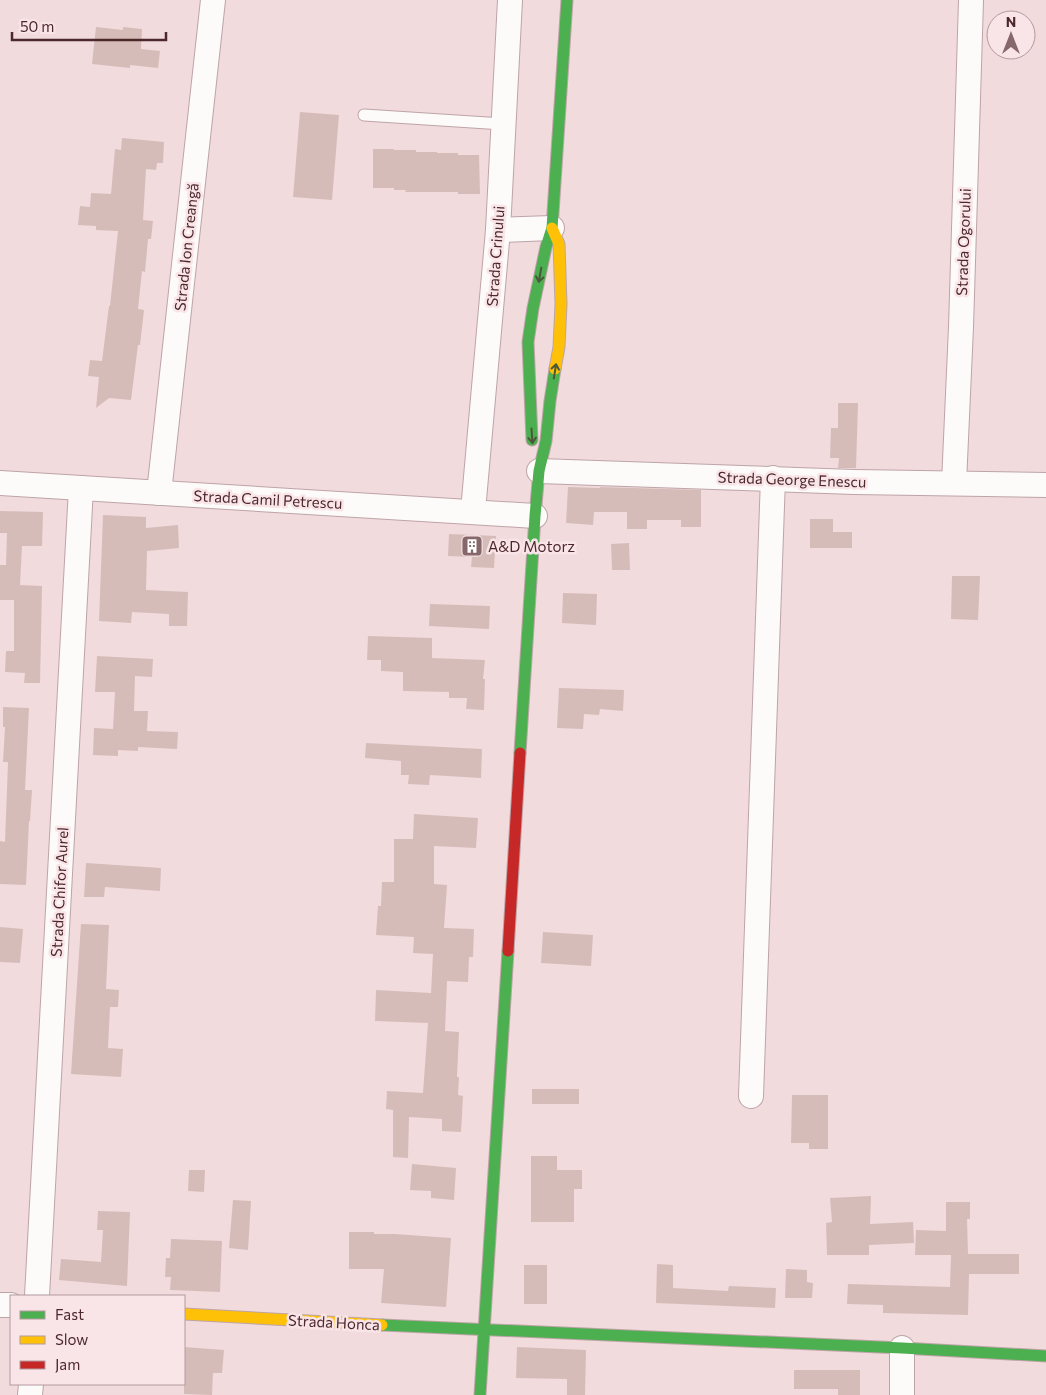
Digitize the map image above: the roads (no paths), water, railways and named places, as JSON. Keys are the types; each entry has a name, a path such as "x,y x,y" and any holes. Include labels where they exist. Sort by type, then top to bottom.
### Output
{"main road":[{"path":"539,471 532,441 528,342 533,308 552,228 567,0"},
{"path":"480,1395 535,516 539,471 546,441 550,401 559,347 561,304 559,244 552,228"},
{"name":"Strada Honca","path":"185,1314 1046,1356"}],"street":[{"name":"Strada Ion Creangă","path":"159,493 213,0"},
{"name":"Strada Crinului","path":"473,511 498,230 510,0"},
{"name":"Strada Ogorului","path":"954,484 961,318 970,0"},
{"path":"498,230 552,228"},
{"name":"Strada George Enescu","path":"539,471 854,482 1046,485"},
{"path":"751,1096 774,478"},
{"name":"Strada Camil Petrescu","path":"0,483 535,516"},
{"name":"Strada Chifor Aurel","path":"36,1295 82,488"},
{"path":"902,1348 902,1395"}],"lane":[{"path":"364,115 503,124"}],"place":[{"name":"A&D Motorz","path":"472,546"}]}
